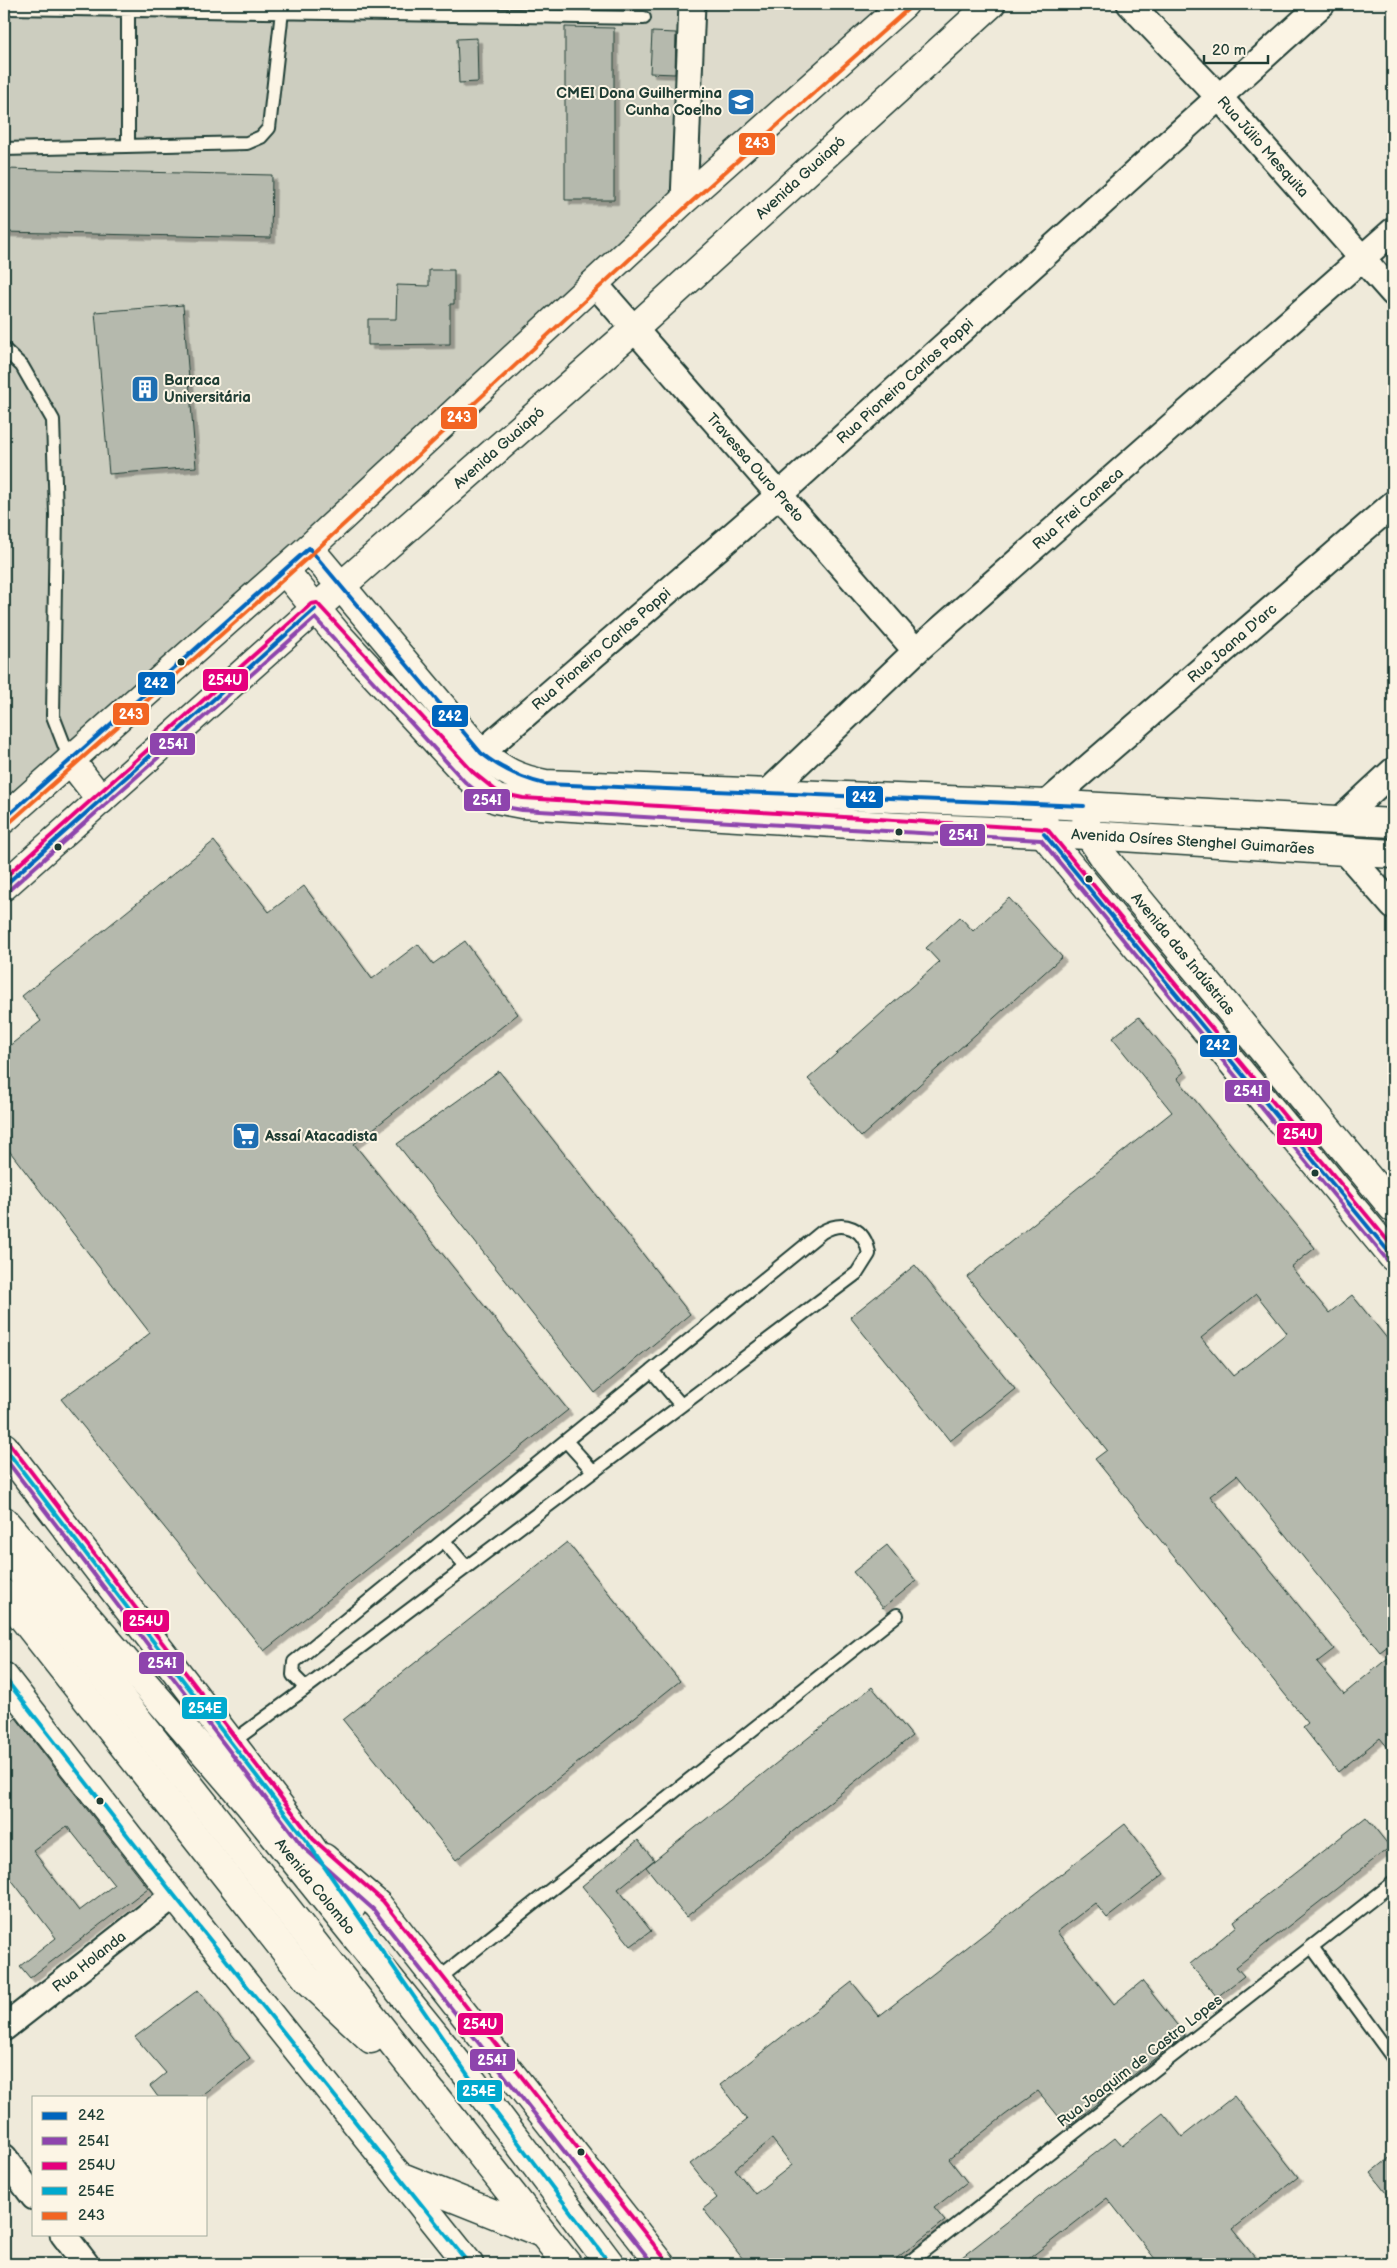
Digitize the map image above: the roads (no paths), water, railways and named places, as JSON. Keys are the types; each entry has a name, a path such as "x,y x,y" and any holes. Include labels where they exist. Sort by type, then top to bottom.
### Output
{"main road":[{"path":"4,819 309,548 684,200 904,4"},
{"name":"Avenida Guaiapó","path":"4,886 341,586 633,330 991,4"},
{"name":"Avenida Osíres Stenghel Guimarães","path":"309,548 481,753 501,769 519,778 546,784 1046,804 1393,823"},
{"name":"Avenida Osíres Stenghel Guimarães","path":"284,570 315,609 470,778 496,799 522,804 1393,854"},
{"path":"70,760 102,800"},
{"path":"1044,834 1046,804"},
{"path":"1084,806 1088,836"},
{"name":"Avenida das Indústrias","path":"1044,834 1389,1243"},
{"name":"Avenida das Indústrias","path":"1088,836 1393,1208"},
{"path":"4,1447 308,1843 472,2081"},
{"name":"Avenida Colombo","path":"4,1521 248,1803 472,2081 610,2264"},
{"path":"4,1550 438,2103 567,2264"},
{"path":"4,1594 308,1980 438,2103"},
{"path":"4,1677 174,1895 469,2264"},
{"path":"308,1843 378,1905 661,2264"},
{"path":"399,2176 543,2234"}],"street":[{"path":"684,200 692,4"},
{"name":"Rua Júlio Mesquita","path":"1130,4 1219,97 1393,293"},
{"name":"Rua Pioneiro Carlos Poppi","path":"481,753 778,495 1322,4"},
{"name":"Rua Frei Caneca","path":"768,792 916,651 1393,231"},
{"name":"Travessa Ouro Preto","path":"594,284 916,651"},
{"name":"Rua Joana D'arc","path":"1046,804 1393,504"},
{"path":"1340,820 1393,771"},
{"path":"1071,781 1084,806"},
{"path":"1344,850 1393,906"},
{"name":"Rua Holanda","path":"4,2028 174,1895"},
{"path":"4,2157 32,2193"},
{"path":"65,2236 86,2264"}],"lane":[{"path":"7,11 128,7 644,18"},
{"path":"128,7 128,146"},
{"path":"4,149 247,143 261,137 269,128 282,11"},
{"path":"4,348 22,366 53,420 56,515 52,716 70,760"},
{"path":"231,1743 306,1688 466,1568 857,1272 869,1254 867,1242 855,1229 833,1225 822,1232 294,1662 293,1675 306,1688"},
{"path":"652,1371 681,1405"},
{"path":"566,1441 593,1471"},
{"path":"444,1541 466,1568"},
{"path":"437,1980 897,1616"},
{"name":"Rua Joaquim de Castro Lopes","path":"907,2264 1393,1883"},
{"path":"1312,1947 1393,2058"}],"place":[{"name":"CMEI Dona Guilhermina Cunha Coelho","path":"741,102"},
{"name":"Barraca Universitária","path":"145,389"},
{"name":"Assaí Atacadista","path":"246,1136"}]}
